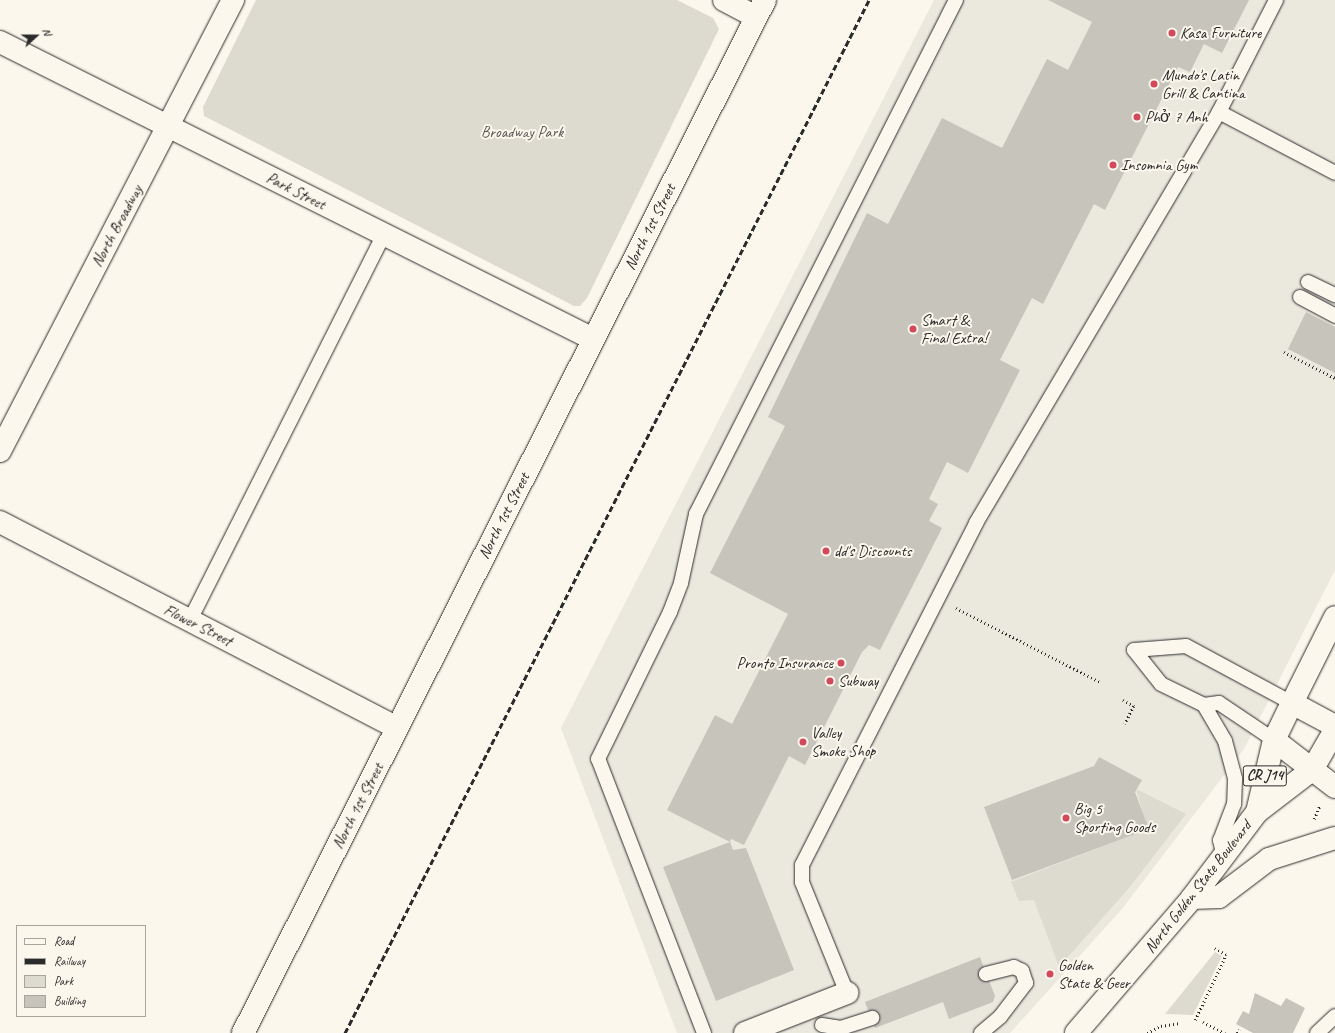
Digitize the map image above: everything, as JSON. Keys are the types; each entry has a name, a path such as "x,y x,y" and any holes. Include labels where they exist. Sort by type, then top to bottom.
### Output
{"street":[{"name":"North Broadway","path":"0,451 169,127 233,0"},
{"path":"724,0 761,8"},
{"name":"North 1st Street","path":"243,1033 761,8"},
{"name":"Park Street","path":"0,42 593,340"},
{"name":"Flower Street","path":"0,522 397,728"},
{"name":"North Golden State Boulevard","path":"1257,812 1274,740 1335,617"},
{"path":"1292,703 1335,726"},
{"name":"North Golden State Boulevard","path":"1076,1033 1192,898 1257,812 1312,770 1335,730"},
{"name":"CR J14","path":"1274,740 1335,787"},
{"path":"1192,898 1219,897 1269,859 1335,838"},
{"path":"745,1033 822,1021 847,992"}],"lane":[{"path":"704,1033 598,759 670,612 681,583 696,514 956,0"},
{"path":"847,992 802,882 802,865 976,523 1219,112 1276,0"},
{"path":"1219,112 1335,173"},
{"path":"190,620 384,235"},
{"path":"1308,282 1335,295"},
{"path":"1300,297 1335,316"},
{"path":"1274,740 1219,704 1204,705 1161,684 1134,650 1186,646 1292,703"},
{"path":"1204,705 1225,741 1235,779 1234,804 1220,840 1224,857"},
{"path":"981,1033 1000,1017 1026,984 1022,971 1014,967 986,974"},
{"path":"1317,1033 1335,1016"},
{"path":"822,1021 841,1028 872,1018"}],"path":[{"path":"1284,352 1335,378"},
{"path":"952,606 1100,682"},
{"path":"1123,700 1134,706 1125,724"},
{"path":"1195,1020 1226,955 1215,949"},
{"path":"1203,1022 1225,1033"},
{"path":"1147,1033 1161,1026 1181,1023"},
{"path":"1237,1033 1239,1029"}],"shaded area":[{"path":"934,0 1335,0 1335,570 1244,749 1122,909 1010,1033 677,1033 561,728"}],"green space":[{"name":"Broadway Park","path":"256,0 677,0 713,18 719,29 587,298 580,306 574,306 204,116 203,107"},
{"path":"1136,789 1186,814 1129,888 1059,967 1034,900 1019,901 1011,882 1148,829"},
{"path":"1215,952 1222,956 1193,1015 1165,1014"}],"building":[{"path":"1048,0 1249,0 1222,53 1204,44 1190,72 1178,67 1105,210 1094,204 1043,304 1032,298 1000,360 1020,370 968,473 947,462 929,499 938,504 929,521 942,528 880,650 869,645 862,652 805,765 789,756 744,845 731,839 730,842 667,810 715,715 732,724 788,614 710,573 785,426 768,417 867,213 888,224 942,118 1002,148 1047,59 1068,70 1092,22"},
{"path":"1306,312 1335,327 1335,373 1288,349"},
{"name":"Big 5 Sporting Goods","path":"1099,757 1142,780 1135,792 1149,829 1012,880 984,807 1094,766"},
{"path":"730,842 733,850 746,848 794,970 716,1001 663,867"},
{"path":"980,957 995,996 993,1002 949,1019 943,1002 875,1028 865,1002"},
{"path":"1255,993 1281,1006 1286,998 1305,1008 1293,1033 1253,1033 1236,1024 1243,1011 1249,1014"}],"railway":[{"path":"345,1033 869,0"}],"place":[{"name":"Kasa Furniture","path":"1172,33"},
{"name":"Mundo's Latin Grill & Cantina","path":"1154,84"},
{"name":"Phở 7 Anh","path":"1137,117"},
{"name":"Insomnia Gym","path":"1113,165"},
{"name":"Smart & Final Extra!","path":"913,329"},
{"name":"dd's Discounts","path":"826,551"},
{"name":"Pronto Insurance","path":"841,663"},
{"name":"Subway","path":"830,681"},
{"name":"Valley Smoke Shop","path":"803,742"},
{"name":"Big 5 Sporting Goods","path":"1066,818"},
{"name":"Golden State & Geer","path":"1050,974"}]}
